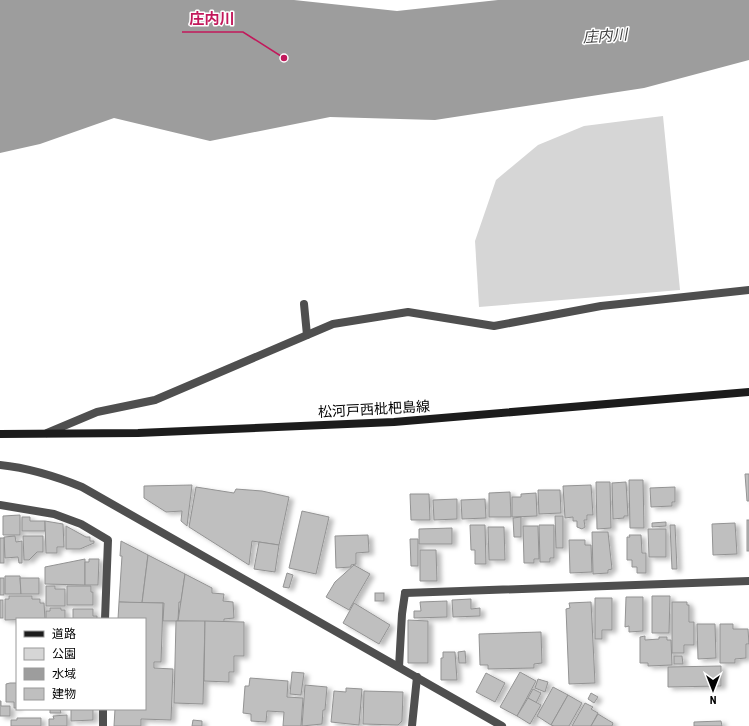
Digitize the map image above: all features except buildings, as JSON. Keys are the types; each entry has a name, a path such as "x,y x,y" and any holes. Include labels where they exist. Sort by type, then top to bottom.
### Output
{"main road":[{"name":"松河戸西枇杷島線","path":"0,434 138,433 394,422 749,392"}],"street":[{"path":"47,433 97,412 155,400 333,324 408,312 494,326 601,306 749,290"},
{"path":"304,304 307,335"},
{"path":"0,464 17,466 48,474 82,487 502,726"},
{"path":"0,505 54,514 82,524 108,540 106,618"},
{"path":"399,667 402,614 405,592 749,581"},
{"path":"412,726 417,677"},
{"path":"103,710 103,726"}],"green space":[{"path":"663,116 680,290 479,307 475,241 496,180 538,145 584,126"}],"water":[{"path":"0,0 294,0 397,11 498,0 749,0 749,60 644,88 435,120 330,117 210,141 114,118 40,144 0,153"}],"place":[{"name":"庄内川","path":"284,58"}]}
